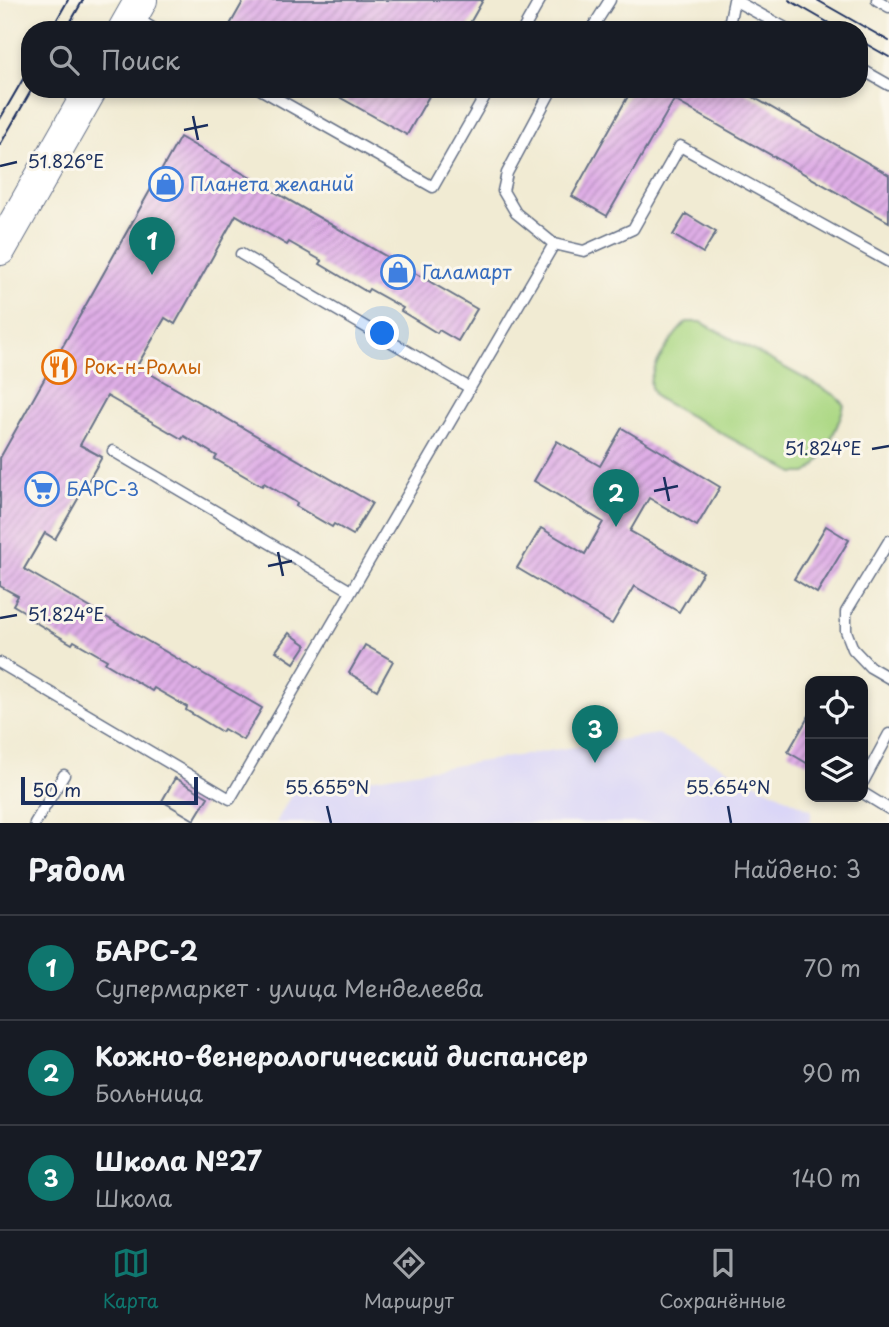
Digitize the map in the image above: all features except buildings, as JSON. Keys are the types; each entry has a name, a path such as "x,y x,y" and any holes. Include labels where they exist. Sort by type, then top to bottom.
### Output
{"main road":[{"path":"0,249 85,98"}],"lane":[{"path":"528,21 540,0"},
{"path":"597,21 610,0"},
{"path":"730,21 734,0 772,21"},
{"path":"877,0 889,7"},
{"path":"868,73 889,85"},
{"path":"276,98 433,187 484,98"},
{"path":"547,98 508,173 503,191 516,213 554,244 584,251 634,229 680,146 889,262"},
{"path":"0,663 230,799 554,244"},
{"path":"241,254 470,388"},
{"path":"113,452 351,591"},
{"path":"889,541 846,612 846,631 853,649 870,667 889,678"},
{"path":"868,773 889,734"},
{"path":"35,823 64,775"},
{"path":"868,796 889,809"}],"shaded area":[{"path":"657,734 811,810 811,823 276,823 293,791"}],"green space":[{"path":"687,322 701,322 835,395 844,404 830,442 812,469 806,473 794,473 657,398 650,381 653,371 666,348"}],"tram line":[{"path":"56,21 68,0"},
{"path":"71,21 83,0"},
{"path":"789,0 825,21"},
{"path":"817,0 854,21"},
{"path":"868,29 889,41"},
{"path":"868,45 889,57"},
{"path":"0,119 21,83"},
{"path":"0,145 27,98"}],"place":[{"name":"Планета желаний","path":"166,184"},
{"name":"Галамарт","path":"398,272"},
{"name":"БАРС-2","path":"152,275"},
{"name":"Рок-н-Роллы","path":"59,367"},
{"name":"БАРС-3","path":"42,489"},
{"name":"Кожно-венерологический диспансер","path":"616,527"},
{"name":"Школа №27","path":"595,763"}]}
